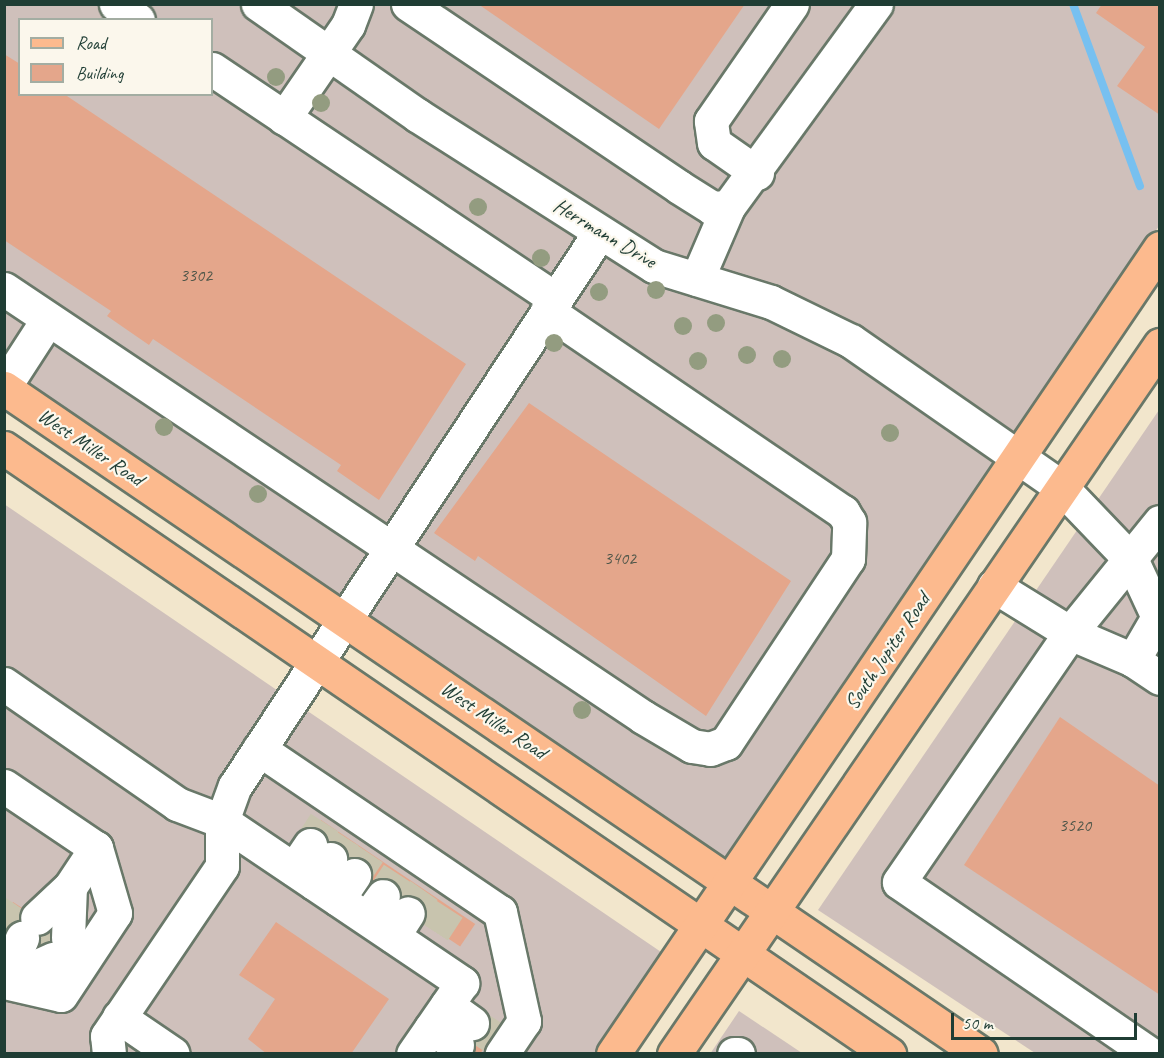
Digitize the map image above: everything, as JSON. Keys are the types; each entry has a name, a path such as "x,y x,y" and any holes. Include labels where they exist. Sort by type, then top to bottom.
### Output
{"main road":[{"name":"South Jupiter Road","path":"613,1053 1160,248"},
{"path":"674,1053 1060,486 1160,345"},
{"name":"West Miller Road","path":"4,387 770,912 981,1053"},
{"path":"4,448 700,926 870,1048"}],"street":[{"path":"116,4 135,18"},
{"name":"Herrmann Drive","path":"258,4 329,54 654,266 771,302 851,341 1017,459 1060,486 1132,561 1158,617 1133,660"},
{"path":"284,118 329,54 356,4"},
{"path":"408,4 712,208 728,207"},
{"path":"757,173 714,143 711,121 792,4"},
{"path":"697,279 728,207 757,173 876,4"},
{"path":"4,288 692,746 710,749 726,743 848,559 849,522 843,512 213,70"},
{"path":"109,1053 107,1036 222,866 222,821 235,786 315,660 600,232"},
{"path":"4,387 48,319"},
{"path":"1150,1053 898,882 1070,633 1132,561 1160,522"},
{"path":"994,586 1070,633 1133,660 1160,678"},
{"path":"4,684 177,804 222,821 338,849 426,910 500,912 524,1021 456,1039 462,982 426,910 338,849 259,749"},
{"path":"4,786 96,848 115,913 62,995 4,981 96,848"},
{"path":"34,935 70,887"},
{"path":"120,1017 173,1053"}],"shaded area":[{"path":"4,5 1159,5 1159,226 725,864 5,374"},
{"path":"1159,410 1159,1053 1035,1053 818,910"},
{"path":"4,504 664,954 596,1053 5,1053"},
{"path":"739,1011 802,1053 710,1054"}],"building":[{"path":"478,4 745,4 659,129"},
{"path":"1102,4 1160,4 1160,115 1117,86 1145,47 1096,13"},
{"path":"4,54 18,63 18,96 67,96 466,364 379,500 337,471 341,465 153,339 149,345 107,316 111,311 4,240"},
{"path":"529,403 791,581 706,716 478,556 475,561 434,533"},
{"path":"1060,717 1160,786 1160,995 964,865"},
{"path":"321,820 475,924 460,946 306,842"},
{"path":"13,902 83,948 69,970 4,928 4,916"},
{"path":"276,922 389,999 351,1054 267,1054 248,1039 275,999 239,975"},
{"path":"475,1018 495,1032 480,1054 451,1054"}],"waterway":[{"path":"1073,4 1140,186"}],"tunnel":[{"path":"310,845 325,822"},
{"path":"330,859 345,836"},
{"path":"354,875 369,853"},
{"path":"383,896 398,873"},
{"path":"408,913 424,890"},
{"path":"5,927 19,906"},
{"path":"434,931 449,908"},
{"path":"39,949 54,929"},
{"path":"472,1023 492,1036"}]}
